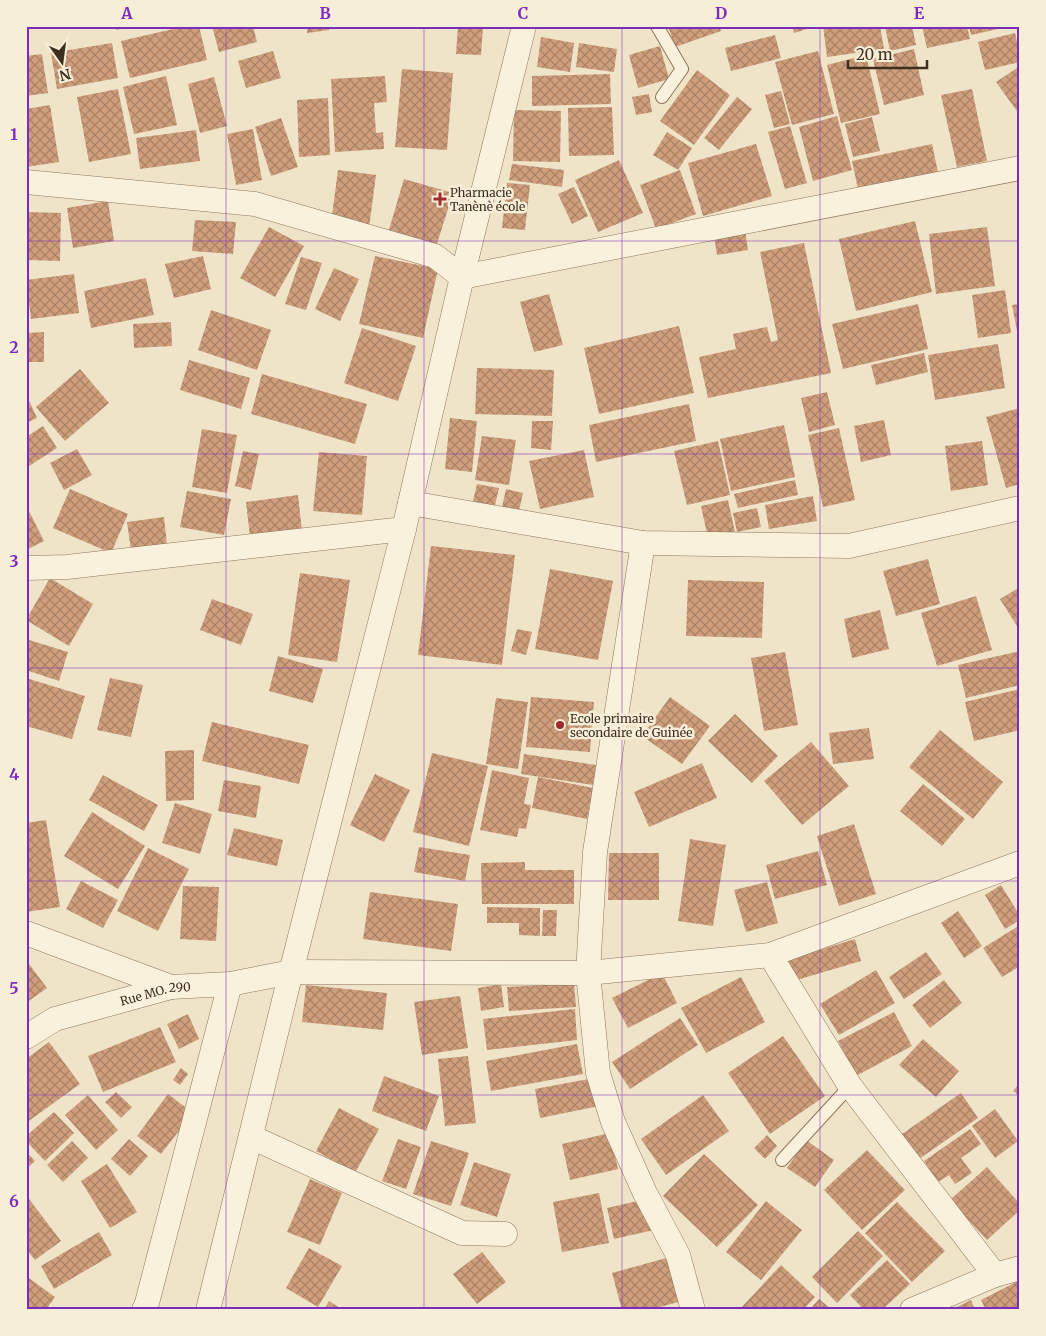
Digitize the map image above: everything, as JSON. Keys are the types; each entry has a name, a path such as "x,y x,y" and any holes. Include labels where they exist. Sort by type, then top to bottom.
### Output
{"street":[{"path":"208,1310 291,972 404,529 462,277 524,26"},
{"path":"26,182 255,204 435,256 462,277 1020,168"},
{"path":"410,503 643,543 849,546 1020,508"},
{"path":"26,568 67,567 404,529"},
{"path":"643,543 595,852 588,973 598,1073 613,1122 645,1193 678,1255 693,1310"},
{"name":"Rue MO. 290","path":"26,1037 55,1019 171,987 230,984 291,972 588,973 770,954 1020,863"},
{"path":"26,933 171,987"},
{"path":"770,954 850,1086 995,1275"},
{"path":"144,1310 230,984"},
{"path":"251,1136 462,1233 505,1234"},
{"path":"912,1310 995,1275 1020,1268"}],"lane":[{"path":"657,26 682,69 662,97"},
{"path":"782,1160 850,1086"}],"building":[{"path":"116,26 129,26 129,27 116,30"},
{"path":"186,26 199,26 207,60 130,78 121,41"},
{"path":"212,26 253,26 257,42 219,52"},
{"path":"307,26 329,26 329,30 307,33"},
{"path":"458,26 483,27 481,55 456,54"},
{"path":"668,26 719,26 721,31 675,47"},
{"path":"792,26 813,26 813,27 794,33"},
{"path":"823,26 880,26 884,49 827,57"},
{"path":"885,26 912,26 916,45 890,51"},
{"path":"922,26 967,26 970,39 927,48"},
{"path":"969,26 1007,26 1007,27 971,35"},
{"path":"1015,33 1020,62 985,70 978,42"},
{"path":"775,35 781,58 731,71 725,48"},
{"path":"541,37 574,43 570,72 537,67"},
{"path":"112,43 118,78 57,89 51,53"},
{"path":"579,43 617,49 614,72 576,67"},
{"path":"660,46 669,79 638,88 629,55"},
{"path":"914,49 924,95 884,105 873,59"},
{"path":"273,51 281,78 246,88 238,61"},
{"path":"818,51 834,114 792,125 775,62"},
{"path":"42,54 48,93 26,96 26,56"},
{"path":"866,55 880,114 841,123 827,65"},
{"path":"1020,66 1020,113 1019,114 996,82"},
{"path":"402,69 453,73 447,150 395,147"},
{"path":"697,70 730,95 694,145 660,121"},
{"path":"610,74 611,104 532,106 532,76"},
{"path":"166,76 177,125 134,134 123,87"},
{"path":"385,76 387,102 374,103 376,133 383,132 384,149 335,152 331,79"},
{"path":"214,77 227,126 200,133 188,84"},
{"path":"118,89 131,154 89,162 77,97"},
{"path":"972,89 987,161 957,167 941,95"},
{"path":"781,91 790,124 774,128 765,95"},
{"path":"649,94 652,112 636,115 632,97"},
{"path":"737,97 752,109 719,150 704,138"},
{"path":"328,98 330,155 299,157 297,100"},
{"path":"50,105 59,162 26,167 26,109"},
{"path":"612,107 614,155 569,156 568,108"},
{"path":"514,110 561,111 560,162 513,161"},
{"path":"837,116 852,170 813,181 799,127"},
{"path":"872,117 880,151 853,157 845,124"},
{"path":"281,118 298,167 271,176 255,127"},
{"path":"790,126 807,183 785,189 768,132"},
{"path":"253,129 262,180 236,185 227,134"},
{"path":"196,130 200,161 140,169 136,138"},
{"path":"667,132 692,148 678,170 653,155"},
{"path":"756,144 772,196 703,216 688,163"},
{"path":"932,144 939,177 859,194 852,161"},
{"path":"619,160 643,213 598,232 575,180"},
{"path":"512,164 564,170 562,187 509,180"},
{"path":"338,170 376,175 369,228 331,223"},
{"path":"680,170 696,214 656,229 640,185"},
{"path":"404,179 453,193 436,247 388,233"},
{"path":"507,183 530,185 525,230 502,228"},
{"path":"574,187 588,216 572,224 558,194"},
{"path":"108,201 114,241 73,248 67,208"},
{"path":"26,212 61,213 60,261 26,260"},
{"path":"195,220 236,222 233,254 192,251"},
{"path":"915,221 932,292 856,311 839,239"},
{"path":"269,227 304,246 275,297 240,278"},
{"path":"987,227 995,286 936,294 929,234"},
{"path":"745,230 748,250 717,255 714,236"},
{"path":"804,243 831,373 708,398 699,357 736,349 733,334 767,327 771,342 778,340 760,252"},
{"path":"203,256 211,289 174,298 165,264"},
{"path":"375,256 438,269 423,338 359,324"},
{"path":"301,257 322,263 306,310 285,304"},
{"path":"334,268 359,279 340,321 315,309"},
{"path":"74,274 79,313 31,319 26,280"},
{"path":"146,278 154,315 91,328 84,291"},
{"path":"1005,290 1011,333 978,338 972,295"},
{"path":"549,294 563,345 534,352 520,302"},
{"path":"918,304 928,349 843,369 832,324"},
{"path":"1020,304 1020,336 1018,336 1012,305"},
{"path":"211,310 271,330 257,370 198,350"},
{"path":"171,322 172,346 134,348 133,324"},
{"path":"679,326 694,393 599,414 584,348"},
{"path":"362,328 416,346 398,401 344,383"},
{"path":"44,332 44,362 26,362 26,333"},
{"path":"998,344 1005,388 935,400 928,355"},
{"path":"924,353 928,372 876,385 871,365"},
{"path":"189,360 250,378 241,409 180,390"},
{"path":"477,368 554,370 552,416 475,414"},
{"path":"80,369 109,403 65,441 36,407"},
{"path":"262,374 367,404 355,444 251,414"},
{"path":"827,392 835,425 809,432 801,398"},
{"path":"26,394 37,418 26,423"},
{"path":"689,404 696,441 596,462 589,425"},
{"path":"1020,408 1020,484 1006,488 986,417"},
{"path":"450,418 477,421 472,472 445,469"},
{"path":"884,420 891,455 861,462 854,426"},
{"path":"532,421 553,421 551,450 531,448"},
{"path":"784,425 795,477 731,491 720,439"},
{"path":"43,426 57,448 26,468 26,437"},
{"path":"839,428 855,500 823,507 808,435"},
{"path":"202,429 237,435 227,493 192,487"},
{"path":"482,436 516,440 509,485 475,480"},
{"path":"718,441 730,495 687,505 674,451"},
{"path":"982,441 988,485 951,491 945,446"},
{"path":"77,449 92,475 64,490 50,463"},
{"path":"584,450 594,497 540,509 529,461"},
{"path":"243,451 259,454 251,490 235,486"},
{"path":"319,452 367,456 362,515 313,511"},
{"path":"795,480 798,495 738,508 734,494"},
{"path":"477,484 499,488 493,514 471,509"},
{"path":"70,489 128,514 111,553 53,528"},
{"path":"506,489 523,493 519,511 502,507"},
{"path":"187,491 231,499 224,535 180,527"},
{"path":"298,495 302,531 250,537 246,502"},
{"path":"813,496 817,521 769,529 765,505"},
{"path":"728,500 735,532 708,538 701,506"},
{"path":"26,505 44,541 26,550"},
{"path":"757,508 761,527 737,532 733,513"},
{"path":"164,517 167,545 131,550 127,522"},
{"path":"431,546 515,555 502,665 418,655"},
{"path":"928,559 940,604 896,616 883,571"},
{"path":"550,569 613,581 598,660 535,649"},
{"path":"300,573 350,580 337,662 288,655"},
{"path":"50,578 93,604 69,646 26,620"},
{"path":"688,580 764,582 762,638 686,636"},
{"path":"1020,587 1020,631 1000,599"},
{"path":"976,596 992,650 937,666 921,613"},
{"path":"212,599 253,614 241,645 200,630"},
{"path":"880,610 889,649 852,658 844,619"},
{"path":"517,629 532,632 526,655 511,651"},
{"path":"26,639 68,652 59,681 26,670"},
{"path":"1020,651 1020,685 966,698 958,665"},
{"path":"785,652 798,725 764,731 751,658"},
{"path":"278,656 323,669 313,703 269,691"},
{"path":"26,678 85,696 72,739 26,726"},
{"path":"110,678 143,685 131,737 97,730"},
{"path":"1020,689 1020,730 974,741 965,702"},
{"name":"Ecole primaire secondaire de Guinée","path":"531,697 594,702 590,752 526,747"},
{"path":"670,697 710,726 682,764 642,736"},
{"path":"496,698 528,702 518,769 486,764"},
{"path":"735,714 778,756 752,783 708,741"},
{"path":"212,722 309,745 299,784 202,761"},
{"path":"869,728 874,759 833,764 829,733"},
{"path":"940,730 1003,782 973,819 909,767"},
{"path":"811,742 849,786 802,825 764,781"},
{"path":"194,750 194,800 166,801 165,751"},
{"path":"432,753 488,766 469,846 413,832"},
{"path":"524,754 596,765 593,785 521,774"},
{"path":"702,763 717,798 649,827 634,792"},
{"path":"492,770 529,778 524,804 531,805 526,829 519,828 517,837 480,830"},
{"path":"375,774 410,790 384,842 350,825"},
{"path":"103,775 158,805 144,831 89,800"},
{"path":"538,777 593,788 587,819 532,808"},
{"path":"224,780 261,786 256,818 218,811"},
{"path":"923,784 965,819 942,846 900,811"},
{"path":"175,803 212,814 200,854 162,843"},
{"path":"92,812 145,846 118,889 64,856"},
{"path":"46,820 60,907 26,912 26,823"},
{"path":"854,824 876,894 839,906 817,836"},
{"path":"234,828 283,840 277,866 227,855"},
{"path":"690,839 726,845 713,926 678,921"},
{"path":"419,847 470,855 465,881 414,872"},
{"path":"148,848 189,869 158,931 117,911"},
{"path":"818,851 827,885 775,899 766,865"},
{"path":"609,853 659,853 659,900 608,900"},
{"path":"525,862 525,870 574,870 574,904 482,904 481,863"},
{"path":"81,881 118,900 103,928 66,909"},
{"path":"767,882 778,923 746,932 734,890"},
{"path":"1001,885 1020,916 1020,920 1005,929 985,895"},
{"path":"183,886 219,887 216,941 180,939"},
{"path":"370,892 458,904 451,951 363,939"},
{"path":"487,907 540,908 540,936 519,935 519,923 487,923"},
{"path":"543,910 557,910 556,936 542,936"},
{"path":"958,911 982,946 964,958 941,923"},
{"path":"1020,925 1020,966 1002,977 983,948"},
{"path":"855,939 861,961 790,982 784,961"},
{"path":"926,952 942,974 904,999 889,977"},
{"path":"26,960 47,988 26,1003"},
{"path":"876,970 895,1003 839,1035 820,1004"},
{"path":"662,973 677,1003 628,1028 612,998"},
{"path":"741,977 765,1022 706,1053 681,1008"},
{"path":"944,980 962,1003 930,1028 912,1005"},
{"path":"574,983 576,1007 509,1011 507,987"},
{"path":"501,984 504,1007 481,1011 478,988"},
{"path":"306,985 387,993 383,1030 302,1022"},
{"path":"460,996 468,1048 422,1055 414,1002"},
{"path":"575,1009 577,1040 487,1050 483,1019"},
{"path":"894,1012 912,1046 856,1076 838,1041"},
{"path":"188,1014 199,1039 179,1049 167,1024"},
{"path":"680,1018 698,1045 630,1089 612,1062"},
{"path":"160,1027 176,1062 103,1092 88,1056"},
{"path":"783,1036 825,1096 770,1134 728,1073"},
{"path":"923,1039 959,1071 936,1097 899,1065"},
{"path":"49,1042 80,1084 26,1123 26,1059"},
{"path":"577,1044 583,1074 491,1091 486,1061"},
{"path":"468,1056 476,1123 445,1126 438,1059"},
{"path":"181,1068 188,1074 180,1085 173,1080"},
{"path":"384,1076 439,1096 426,1131 372,1111"},
{"path":"594,1078 599,1106 540,1118 535,1089"},
{"path":"1020,1083 1020,1096 1013,1091"},
{"path":"116,1092 132,1107 121,1118 105,1102"},
{"path":"961,1093 978,1118 919,1159 902,1134"},
{"path":"168,1094 193,1113 161,1154 137,1136"},
{"path":"88,1095 118,1130 96,1150 65,1115"},
{"path":"703,1095 729,1131 666,1175 641,1139"},
{"path":"339,1108 379,1129 355,1173 316,1151"},
{"path":"995,1109 1018,1141 995,1158 972,1126"},
{"path":"54,1112 74,1133 45,1161 26,1141 26,1136"},
{"path":"970,1129 981,1144 961,1158 972,1173 955,1184 949,1175 938,1182 924,1161"},
{"path":"610,1133 618,1169 570,1180 562,1144"},
{"path":"767,1135 777,1146 765,1159 754,1148"},
{"path":"129,1139 148,1156 130,1176 111,1159"},
{"path":"398,1139 421,1147 406,1189 382,1181"},
{"path":"806,1140 834,1160 815,1187 787,1168"},
{"path":"72,1141 88,1158 63,1182 47,1165"},
{"path":"431,1141 469,1153 451,1206 413,1194"},
{"path":"867,1150 905,1190 862,1230 824,1190"},
{"path":"26,1151 35,1161 26,1169"},
{"path":"704,1154 758,1205 717,1247 663,1196"},
{"path":"474,1162 511,1174 497,1217 460,1205"},
{"path":"107,1164 137,1212 110,1228 81,1181"},
{"path":"987,1167 1020,1204 1020,1210 987,1240 950,1200"},
{"path":"310,1179 342,1193 320,1245 287,1232"},
{"path":"599,1193 609,1243 562,1252 553,1202"},
{"path":"26,1195 61,1241 35,1260 26,1249"},
{"path":"646,1199 654,1230 614,1239 607,1208"},
{"path":"766,1201 802,1230 761,1280 726,1252"},
{"path":"897,1202 945,1251 912,1282 865,1233"},
{"path":"858,1231 883,1256 837,1303 812,1277"},
{"path":"99,1232 112,1255 54,1289 41,1266"},
{"path":"309,1248 342,1266 318,1307 286,1288"},
{"path":"482,1252 506,1282 477,1304 453,1274"},
{"path":"670,1257 682,1301 649,1310 622,1310 612,1273"},
{"path":"887,1260 910,1284 882,1310 864,1310 850,1295"},
{"path":"781,1265 815,1297 803,1310 739,1310"},
{"path":"26,1276 55,1297 46,1310 26,1310"},
{"path":"1020,1280 1020,1310 986,1310 981,1300"},
{"path":"819,1299 832,1310 809,1310"},
{"path":"971,1300 975,1310 951,1310"},
{"path":"329,1301 343,1310 324,1310"}],"place":[{"name":"Pharmacie Tanènè école","path":"440,199"},
{"name":"Ecole primaire secondaire de Guinée","path":"560,725"}]}
